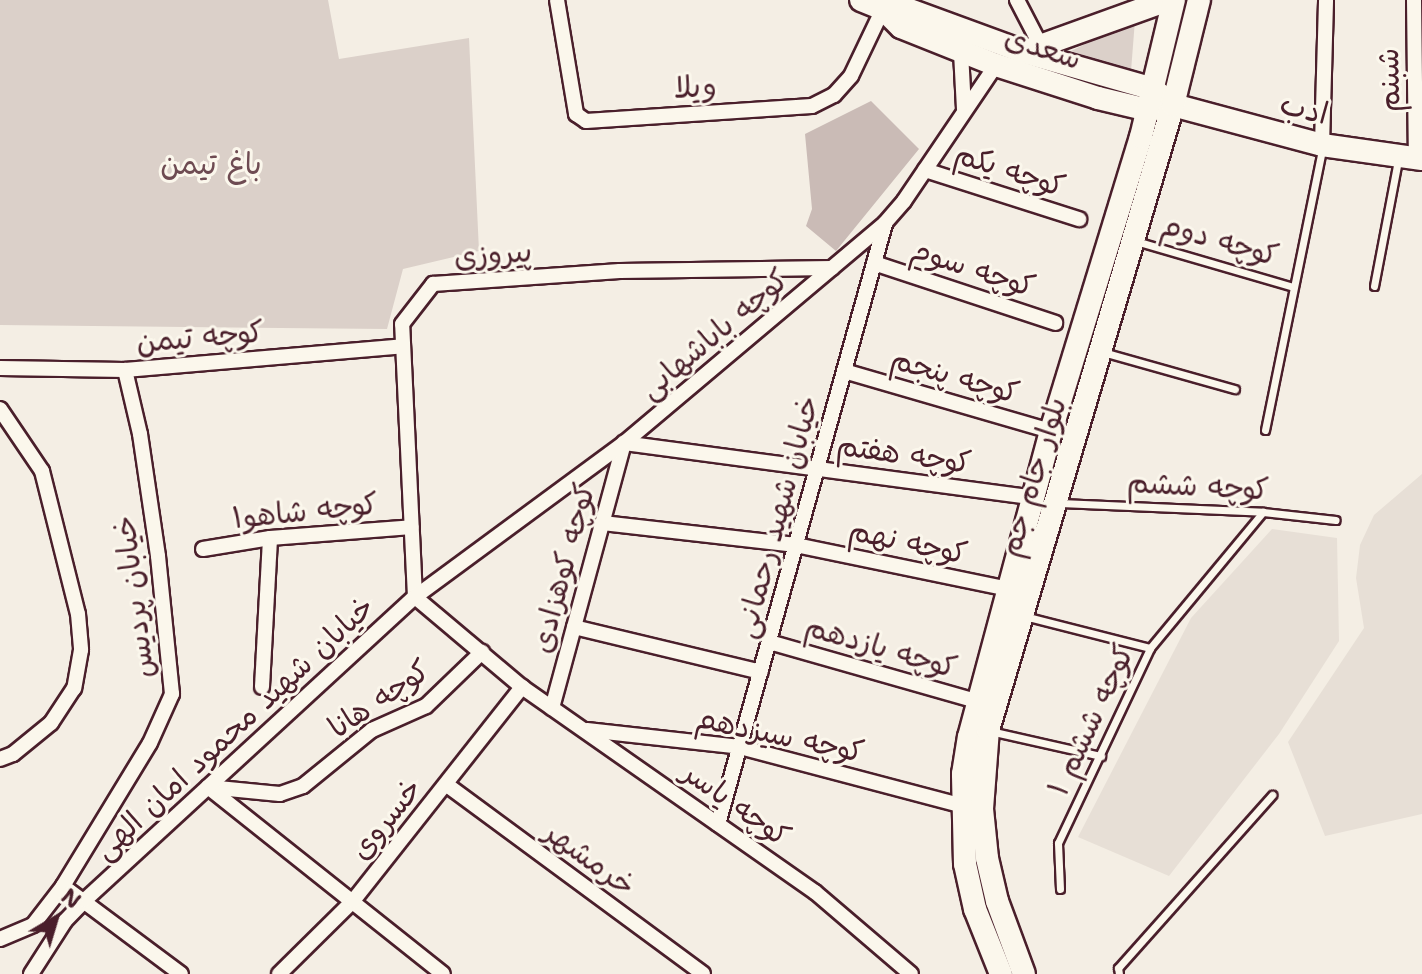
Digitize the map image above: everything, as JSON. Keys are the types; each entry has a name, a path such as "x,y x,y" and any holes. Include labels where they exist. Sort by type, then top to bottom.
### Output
{"main road":[{"name":"سعدی","path":"861,0 883,9 907,9 1033,50 1151,100"},
{"path":"1033,50 1168,0"},
{"name":"بلوار جام جم","path":"1001,974 975,909 965,864 963,774 1051,431 1094,301 1151,100 1174,0"},
{"name":"بلوار جام جم","path":"1024,974 997,901 987,858 982,809 988,730 1058,503 1173,105 1199,0"},
{"name":"سعدی","path":"883,9 901,27 996,65 1151,100"},
{"path":"1151,100 1173,105"},
{"name":"ادب","path":"1173,105 1322,145 1412,159"},
{"path":"1034,498 1058,503"}],"street":[{"name":"ویلا","path":"557,0 576,114 586,121 812,106 834,95 851,76 883,9"},
{"path":"1322,145 1326,0"},
{"name":"شبنم","path":"1412,159 1414,0"},
{"path":"1023,2 1033,50"},
{"path":"961,52 964,109"},
{"name":"کوچه باباشهابی","path":"415,597 624,443 885,223 996,65"},
{"name":"کوچه یکم","path":"925,170 1079,219"},
{"name":"خیابان شهید رحمانی","path":"718,824 885,223"},
{"name":"کوچه سوم","path":"874,263 1055,323"},
{"name":"پیروزی","path":"415,597 402,324 433,284 620,271 832,268"},
{"name":"کوچه تیمن","path":"0,368 125,370 403,346"},
{"name":"خیابان پردیس","path":"0,939 33,925 63,886 150,743 172,694 158,556 140,434 125,370"},
{"name":"کوچه پنجم","path":"844,371 1051,431"},
{"path":"0,409 42,471 78,614 81,650 74,688 51,723 13,754 0,759"},
{"name":"کوچه هفتم","path":"624,443 1034,498"},
{"name":"کوچه کوهزادی","path":"552,708 624,443"},
{"name":"کوچه نهم","path":"603,523 796,545 1009,589"},
{"name":"کوچه شاهو۱","path":"203,549 270,538 412,527"},
{"path":"262,687 270,538"},
{"name":"کوچه یاسر","path":"415,597 522,687 815,892 911,974"},
{"name":"خیابان شهید محمود امان الهی","path":"31,974 65,921 85,900 415,597"},
{"path":"574,627 761,672"},
{"name":"کوچه یازدهم","path":"769,642 979,702"},
{"name":"کوچه هانا","path":"208,787 280,794 303,786 372,730 426,706 482,652"},
{"name":"خسروی","path":"279,974 353,901 522,687"},
{"name":"کوچه سیزدهم","path":"583,729 740,747 964,806"},
{"name":"خرمشهر","path":"447,785 703,974"},
{"path":"208,787 443,974"},
{"path":"63,886 181,974"}],"lane":[{"path":"1265,430 1322,145"},
{"path":"1374,286 1412,159"},
{"name":"کوچه دوم","path":"1134,240 1293,287"},
{"path":"1101,351 1235,389"},
{"name":"کوچه ششم","path":"1058,503 1263,512 1336,520"},
{"name":"کوچه ششم ۱","path":"1060,889 1058,843 1150,648 1263,512"},
{"path":"1022,616 1150,648"},
{"path":"988,730 1101,756"},
{"path":"1119,974 1118,968 1272,795"}],"shaded area":[{"path":"1422,474 1422,814 1325,836 1288,742 1364,628 1356,578 1360,545 1374,515"},
{"path":"1272,529 1337,538 1339,641 1279,734 1169,876 1078,837 1191,618"}],"green space":[{"name":"باغ تیمن","path":"0,0 328,0 339,59 469,38 479,251 403,269 387,329 0,325"},
{"path":"1135,20 1131,71 1071,51"}],"building":[{"path":"871,101 919,149 836,251 806,226 812,209 805,134"}]}
